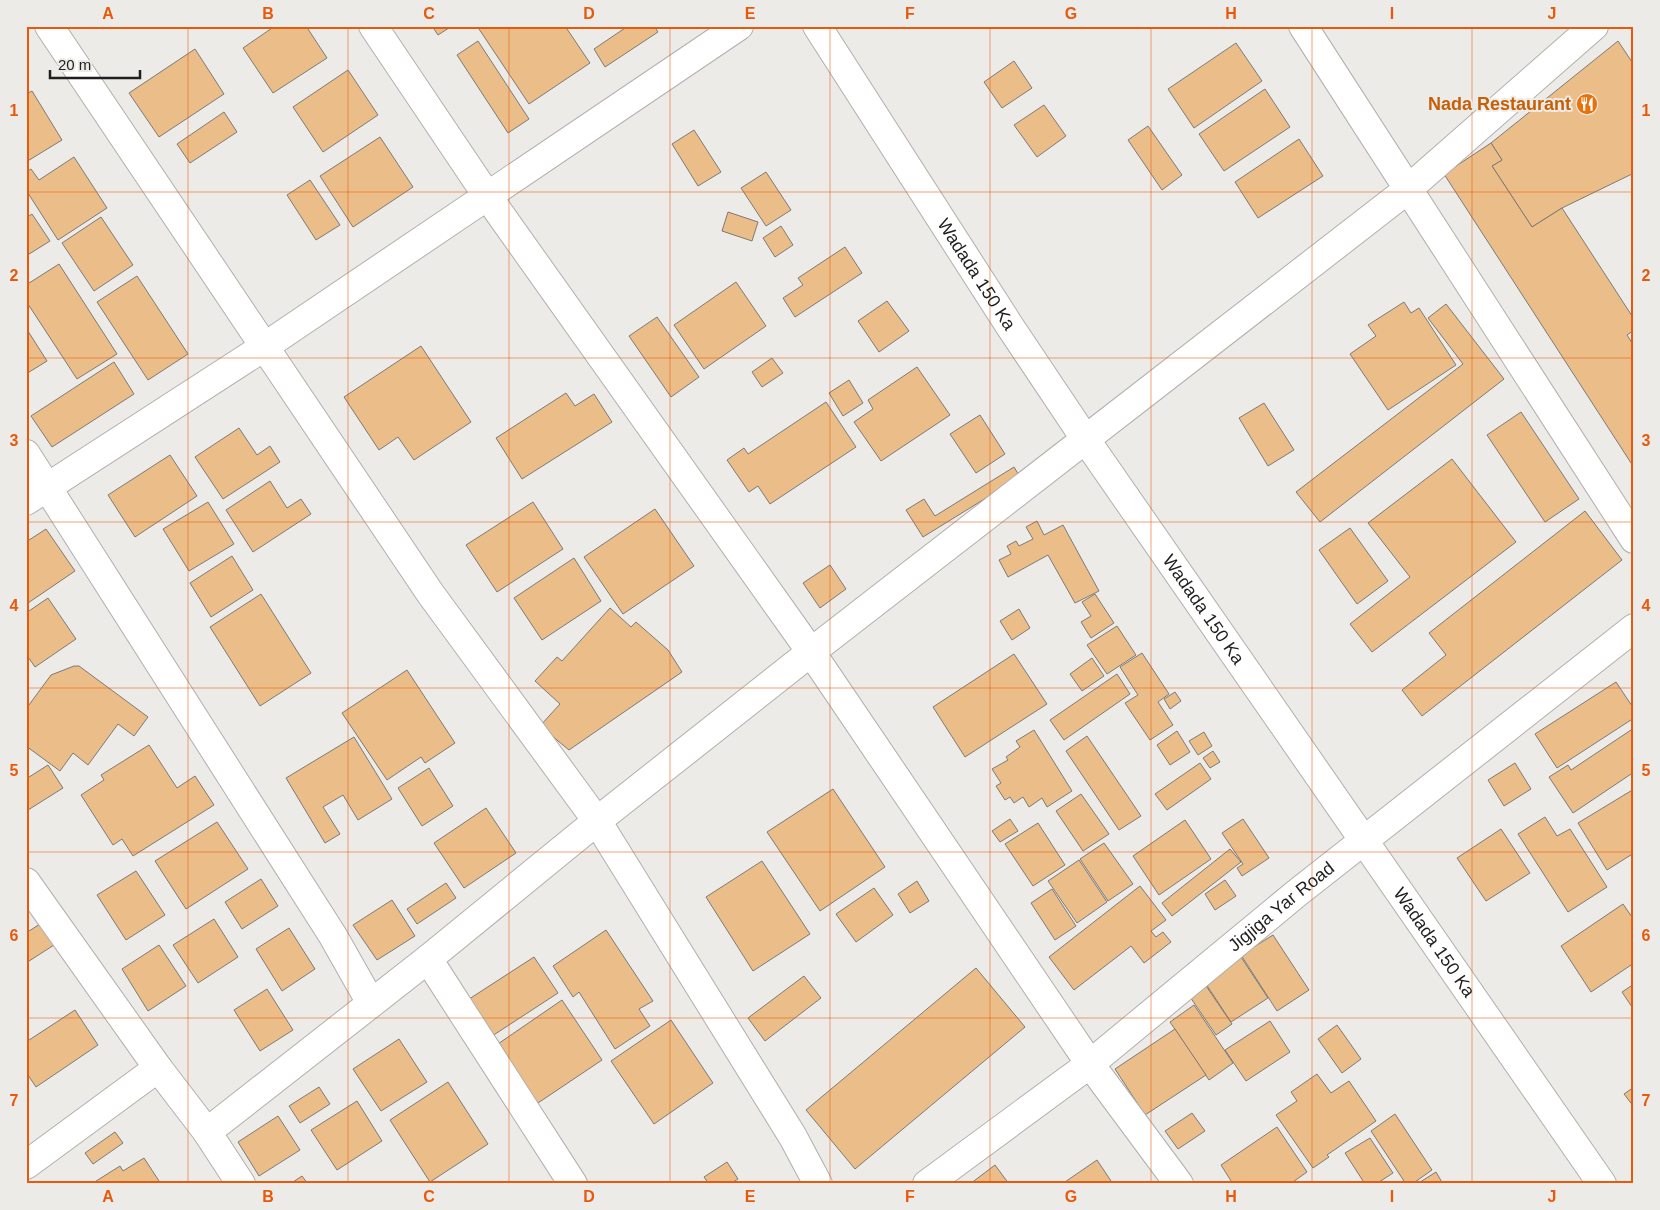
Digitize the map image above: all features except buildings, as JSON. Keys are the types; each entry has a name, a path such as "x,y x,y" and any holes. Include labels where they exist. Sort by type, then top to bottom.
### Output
{"street":[{"path":"49,26 430,593 596,821 793,1137 818,1184"},
{"path":"374,26 488,197 811,652 1090,1064 1179,1184"},
{"path":"36,494 264,347 739,26"},
{"name":"Wadada 150 Ka","path":"817,26 1009,325 1086,440 1602,1184"},
{"path":"1303,26 1634,539"},
{"path":"207,1132 428,959 596,821 811,652 1408,190 1594,26"},
{"path":"26,454 36,494 333,936 371,1003"},
{"name":"Jigjiga Yar Road","path":"927,1184 1090,1064 1363,840 1634,628"},
{"path":"26,882 158,1068 207,1132 240,1184"},
{"path":"428,959 573,1184"},
{"path":"26,1165 158,1068"}],"place":[{"name":"Nada Restaurant","path":"1587,104"}]}
